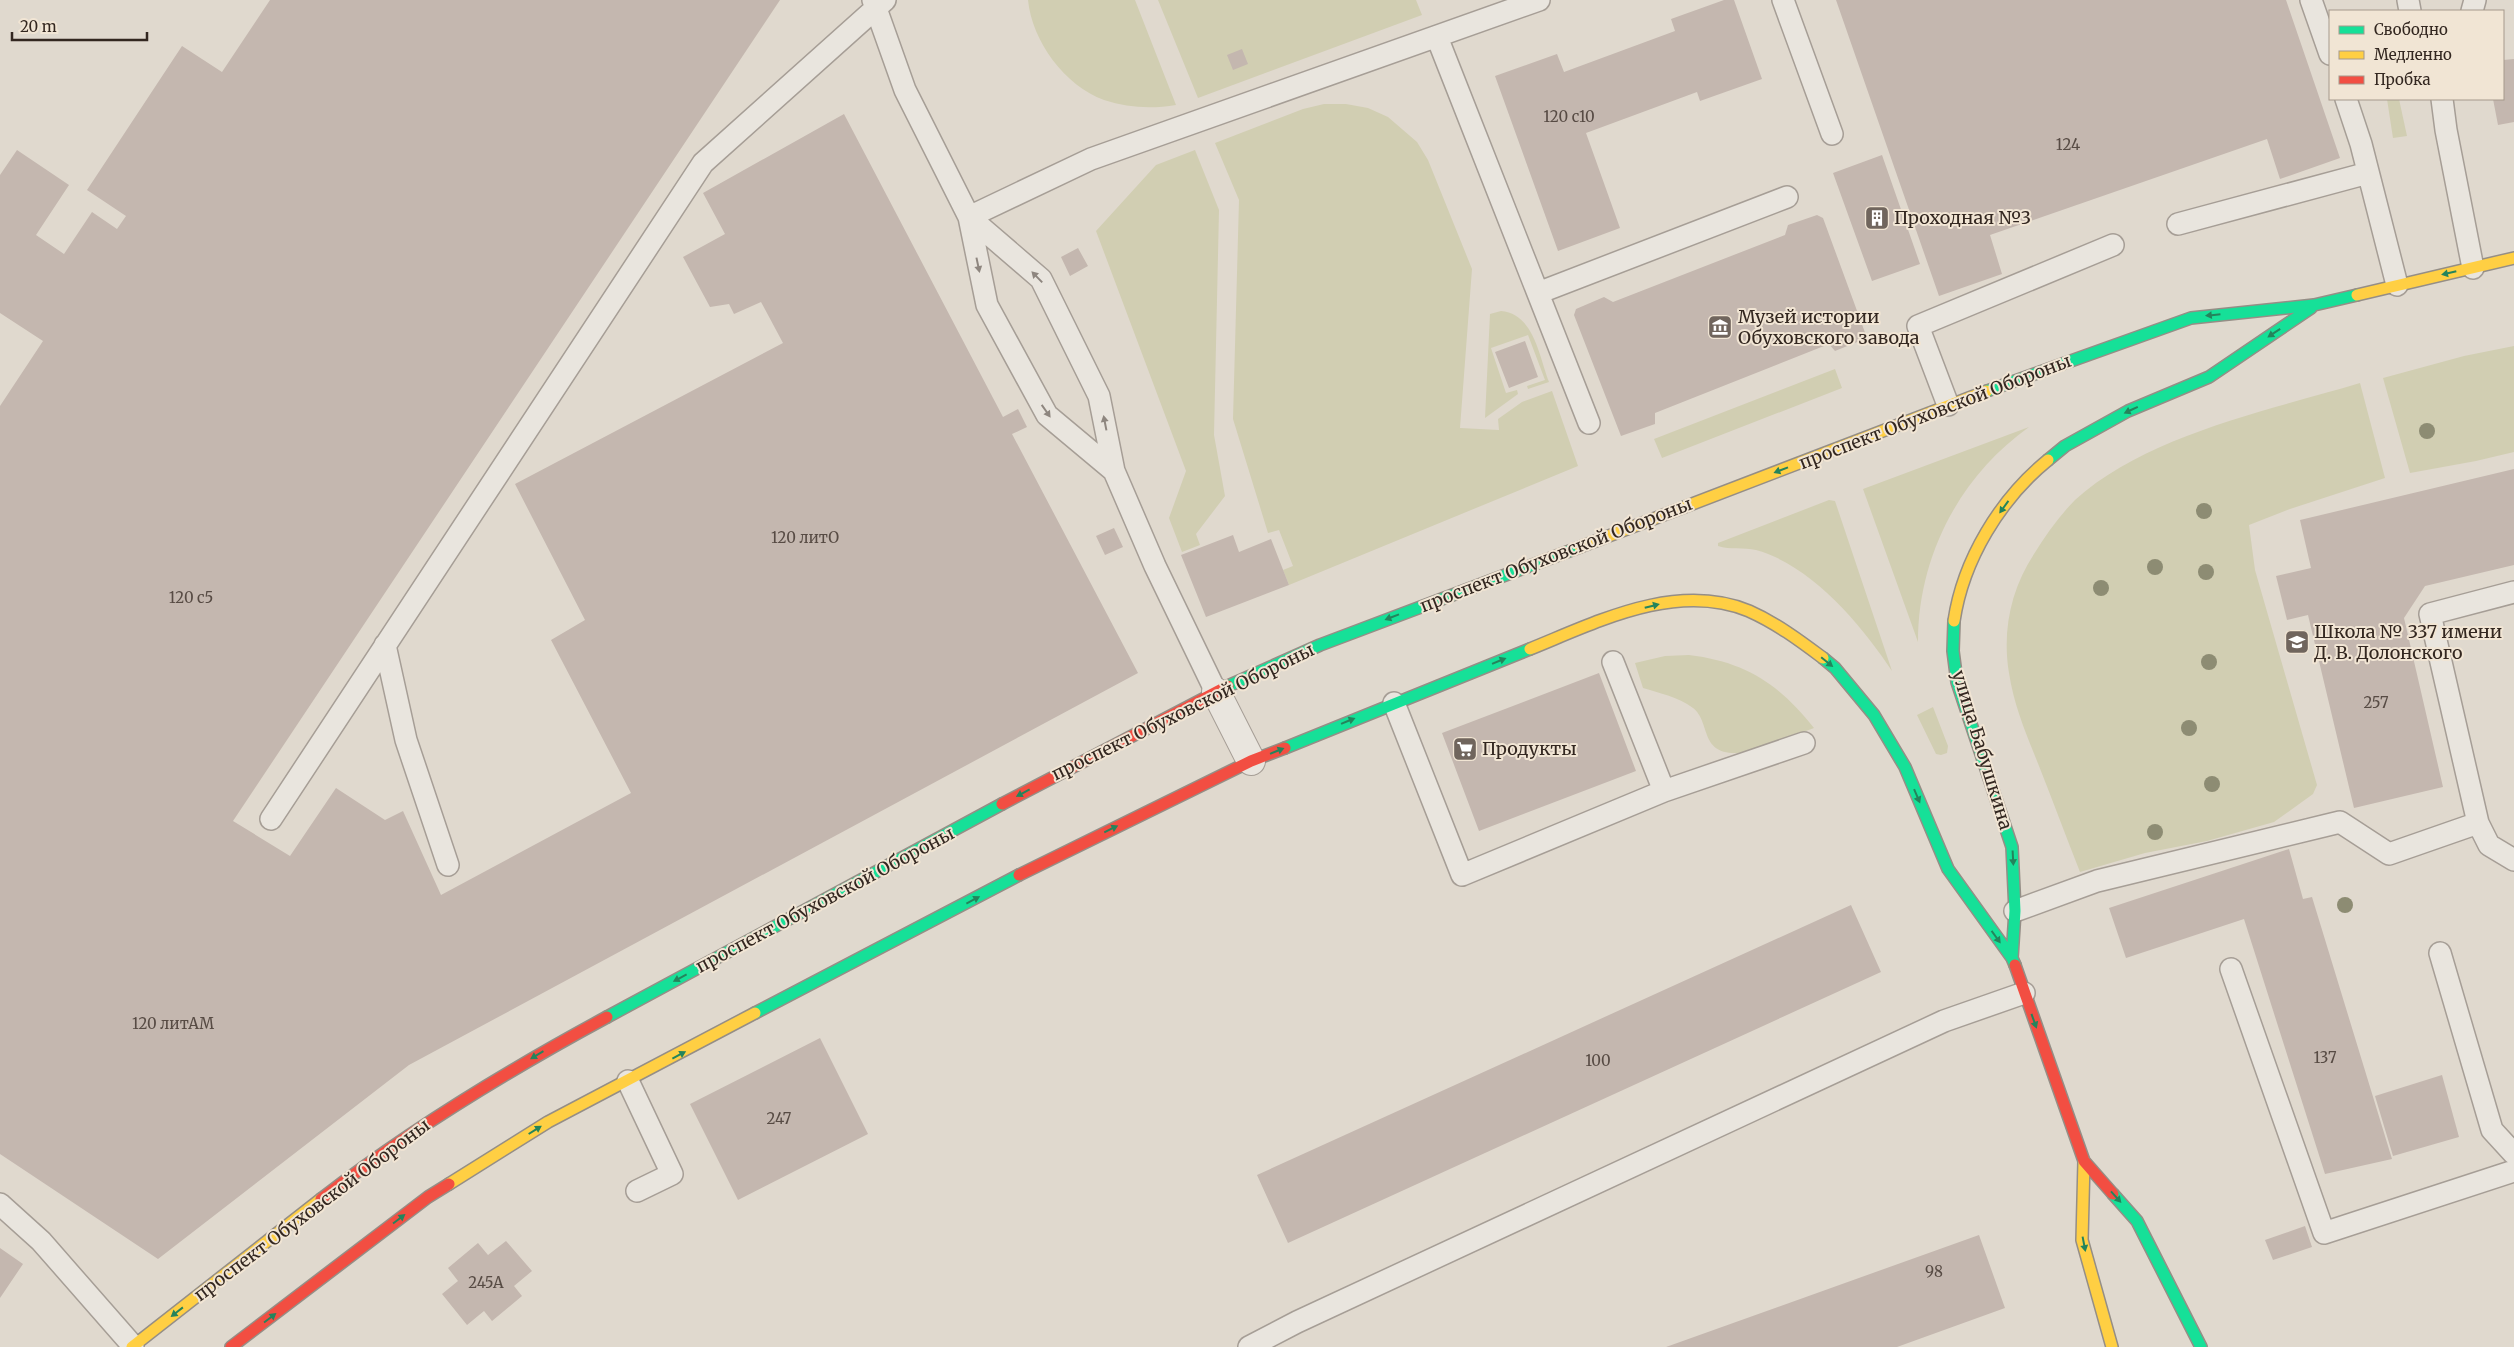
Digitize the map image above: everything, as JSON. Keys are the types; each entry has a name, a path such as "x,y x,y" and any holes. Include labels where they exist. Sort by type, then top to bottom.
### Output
{"main road":[{"name":"проспект Обуховской Обороны","path":"132,1346 373,1159 442,1113 517,1067 1088,758 1216,692 1320,644 1670,513 1948,405 2191,318 2314,305 2514,258"},
{"name":"улица Бабушкина","path":"2012,958 2015,911 2012,847 1957,682 1953,651 1954,620 1961,588 1987,531 2033,472 2065,446 2128,411 2209,377 2314,305"},
{"name":"улица Бабушкина","path":"1394,703 1615,616 1668,602 1710,601 1748,611 1790,632 1835,668 1874,715 1905,767 1948,869 2012,958 2084,1161 2082,1240 2112,1347"},
{"path":"231,1347 428,1198 548,1122 1067,850 1251,762 1394,703"},
{"name":"улица Бабушкина","path":"2084,1161 2137,1221 2201,1347"}],"street":[{"path":"1216,692 1251,762"}],"lane":[{"path":"968,217 1091,159 1539,0"},
{"path":"1783,0 1832,134"},
{"path":"2311,0 2329,51"},
{"path":"271,819 703,163 877,3 904,90 968,217 986,305 1047,415 1114,471"},
{"path":"1437,37 1589,423"},
{"path":"2346,100 2361,144 2397,285"},
{"path":"2442,100 2446,130 2473,268"},
{"path":"2178,224 2368,173"},
{"path":"1538,293 1787,197"},
{"path":"968,217 1042,279 1100,396 1114,471 1155,566 1216,692"},
{"path":"1948,405 1918,326 2113,245"},
{"path":"2514,592 2430,614 2478,823 2489,845 2514,860"},
{"path":"384,645 406,740 448,865"},
{"path":"1613,662 1664,791"},
{"path":"1394,703 1462,875 1664,791 1804,743"},
{"path":"2015,911 2097,881 2340,822 2389,854 2478,823"},
{"path":"2440,953 2492,1130 2514,1154"},
{"path":"2231,968 2324,1234 2514,1171"},
{"path":"1249,1347 1297,1322 1935,1025 2024,993"},
{"path":"628,1081 672,1174 637,1191"},
{"path":"0,1204 41,1241 132,1346"}],"shaded area":[{"path":"1028,0 1135,0 1176,105 1149,107 1122,105 1104,100 1076,84 1053,60 1044,46 1036,31"},
{"path":"1158,0 1416,0 1422,15 1198,98"},
{"path":"2387,100 2399,100 2407,136 2393,138"},
{"path":"1324,104 1346,104 1368,108 1388,117 1417,142 1428,160 1472,269 1460,428 1499,430 1498,419 1522,402 1552,391 1578,466 1289,585 1283,570 1293,566 1279,530 1268,533 1233,419 1239,200 1215,143 1303,109"},
{"path":"1195,150 1219,210 1214,435 1225,496 1196,534 1200,545 1182,552 1169,518 1186,471 1096,231 1156,165"},
{"path":"1501,311 1512,314 1528,328 1534,338 1549,382 1528,389 1527,386 1545,380 1528,335 1491,348 1506,393 1517,390 1518,394 1485,418 1490,314"},
{"path":"2514,346 2514,452 2410,473 2383,378 2464,356"},
{"path":"1835,369 1842,388 1662,458 1654,439"},
{"path":"2360,383 2385,478 2290,509 2249,525 2255,570 2317,785 2313,794 2274,822 2207,841 2145,853 2080,872 2021,721 2009,673 2007,642 2010,611 2019,581 2026,567 2053,526 2075,500 2104,477 2137,458 2210,427"},
{"path":"2029,427 2004,447 1982,470 1963,495 1947,521 1935,550 1926,580 1920,610 1918,642 1863,489"},
{"path":"1829,500 1835,501 1892,671 1850,616 1815,583 1796,569 1756,550 1718,546 1718,543"},
{"path":"1689,655 1728,663 1760,678 1788,699 1814,728 1744,752 1725,752 1717,748 1711,743 1702,721 1693,708 1675,698 1643,688 1635,663 1665,656"},
{"path":"1933,707 1948,746 1947,753 1941,755 1936,754 1917,715"}],"building":[{"path":"270,0 780,0 233,821 290,856 336,788 385,820 403,811 441,895 631,793 551,640 585,620 515,484 783,343 761,302 734,314 729,304 710,307 683,257 725,234 703,193 844,114 1003,417 1018,409 1027,427 1012,434 1138,673 409,1065 158,1259 0,1154 0,406 43,341 0,313 0,175 17,150 69,185 36,235 64,254 92,212 117,229 126,216 87,190 182,46 222,72"},
{"path":"1724,0 1734,0 1762,79 1700,101 1697,92 1586,133 1620,228 1558,251 1495,76 1557,54 1564,72 1675,31 1671,19"},
{"path":"1836,0 2286,0 2340,158 2280,179 2267,139 1990,235 2002,274 1939,296"},
{"path":"1242,49 1248,64 1233,70 1227,55"},
{"path":"2514,59 2514,122 2498,125 2493,100 2504,100 2504,60"},
{"name":"Проходная №3","path":"1882,155 1920,264 1872,281 1833,173"},
{"name":"Музей истории Обуховского завода","path":"1817,215 1823,218 1867,338 1835,351 1829,344 1655,413 1655,424 1621,436 1574,315 1576,309 1604,297 1613,302 1785,235 1788,225"},
{"path":"1078,248 1088,266 1070,276 1061,257"},
{"path":"1525,341 1538,377 1509,388 1495,352"},
{"path":"2514,469 2514,565 2425,586 2404,618 2443,787 2354,808 2308,615 2287,620 2276,576 2311,568 2300,520"},
{"path":"1114,528 1123,547 1105,555 1096,536"},
{"path":"1233,535 1239,552 1271,539 1289,585 1206,617 1181,555"},
{"path":"1599,673 1636,771 1479,831 1442,733"},
{"path":"2289,849 2303,899 2312,897 2392,1159 2325,1174 2244,919 2126,958 2109,908"},
{"path":"1851,905 1881,972 1288,1243 1257,1175"},
{"path":"820,1038 868,1134 738,1200 690,1104"},
{"path":"2442,1075 2459,1137 2393,1156 2375,1096"},
{"path":"2305,1226 2312,1247 2273,1260 2265,1240"},
{"path":"1979,1235 2005,1308 1897,1347 1666,1347"},
{"path":"506,1241 532,1271 514,1286 522,1296 492,1321 484,1311 467,1325 442,1294 458,1281 448,1268 478,1243 488,1255"},
{"path":"0,1248 23,1264 0,1298"}],"traffic: fast":[{"path":"1987,391 2191,318 2314,305 2357,295"},
{"path":"2048,460 2065,446 2128,411 2209,377 2311,308"},
{"path":"1228,686 1320,645 1580,547"},
{"path":"1954,621 1953,651 1957,682 2012,847 2015,911 2012,958"},
{"path":"1285,748 1530,649"},
{"path":"1823,658 1835,668 1874,715 1905,767 1948,869 2012,958 2015,965"},
{"path":"607,1017 1002,804"},
{"path":"755,1013 1019,875"},
{"path":"2113,1194 2137,1221 2201,1347"}],"traffic: slow":[{"path":"2357,295 2514,258"},
{"path":"1580,547 1987,391"},
{"path":"1954,621 1966,576 1986,532 2014,493 2048,460"},
{"path":"1530,649 1609,617 1665,603 1693,600 1721,603 1749,611 1778,626 1823,658"},
{"path":"449,1184 548,1122 755,1013"},
{"path":"2084,1161 2082,1240 2112,1347"},
{"path":"132,1347 321,1199"}],"traffic: jam":[{"path":"1002,804 1228,686"},
{"path":"1019,875 1251,761 1285,748"},
{"path":"2015,965 2084,1161 2113,1194"},
{"path":"321,1199 355,1173 460,1102 533,1058 607,1017"},
{"path":"231,1347 428,1197 449,1184"}],"place":[{"name":"Проходная №3","path":"1877,218"},
{"name":"Музей истории Обуховского завода","path":"1720,327"},
{"name":"Школа № 337 имени Д. В. Долонского","path":"2297,642"},
{"name":"Продукты","path":"1465,749"}]}
